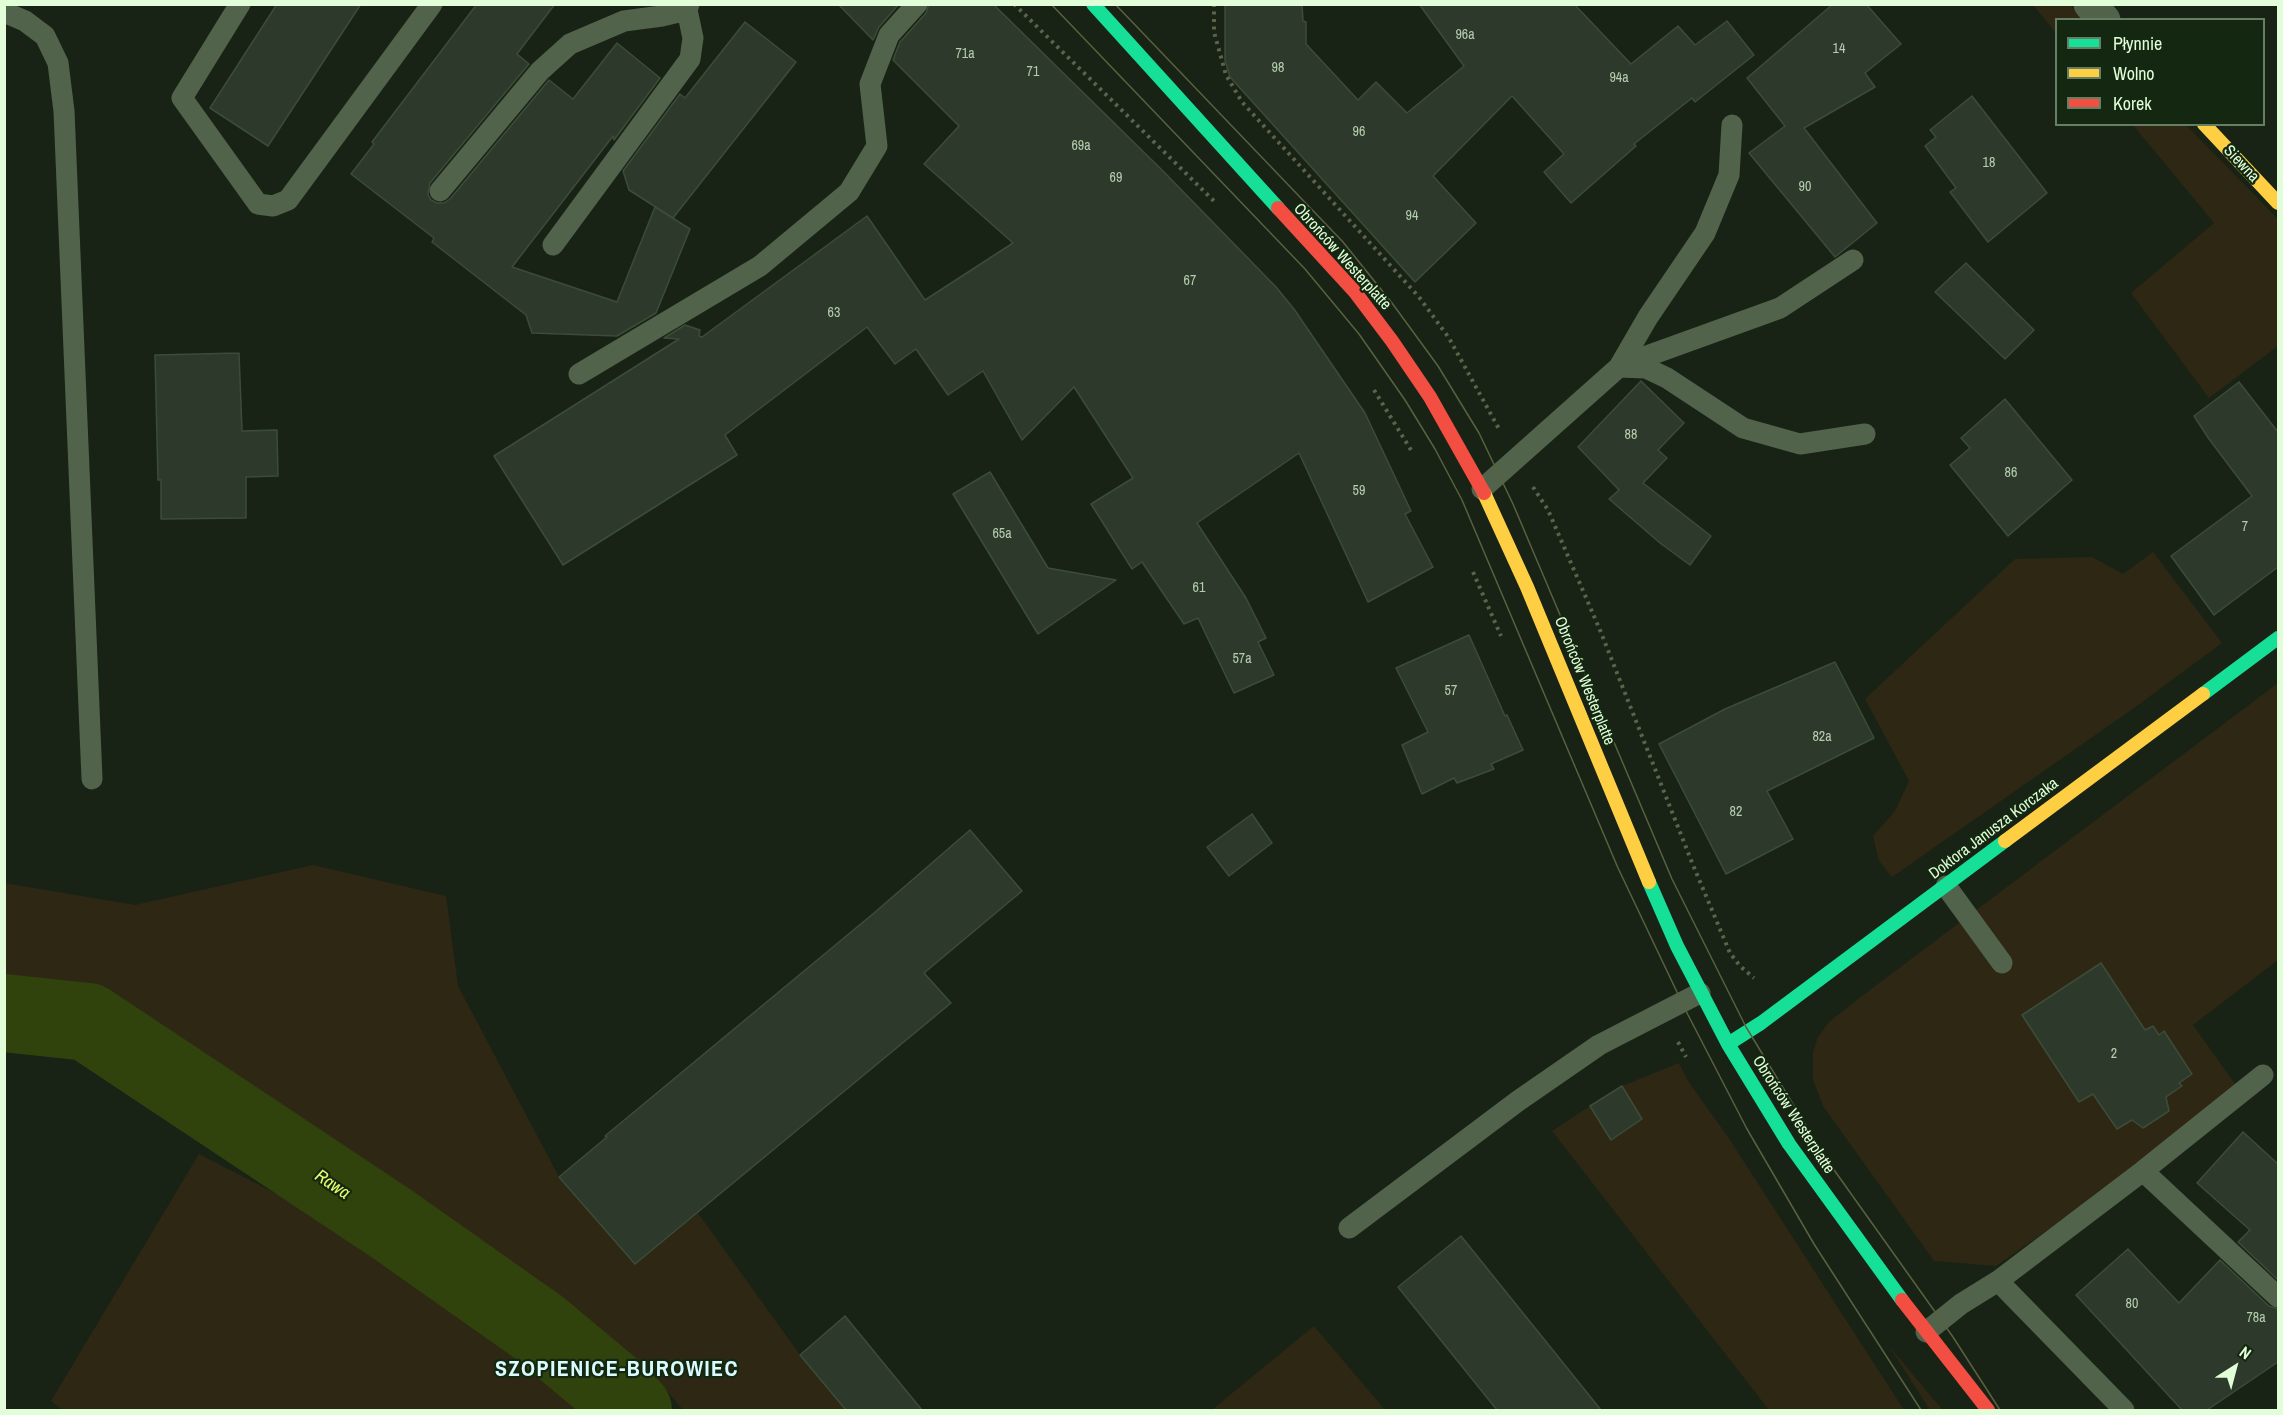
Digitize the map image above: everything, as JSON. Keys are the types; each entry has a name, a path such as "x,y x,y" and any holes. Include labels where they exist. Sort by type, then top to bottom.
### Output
{"street":[{"name":"Obrońców Westerplatte","path":"1093,4 1295,229 1355,292 1392,340 1430,397 1482,489 1527,587 1621,818 1677,946 1728,1044 1789,1144 1926,1332 1988,1410"},
{"path":"2090,4 2102,18"},
{"path":"1110,23 1121,11"},
{"name":"Siewna","path":"2206,126 2278,203"},
{"name":"Doktora Janusza Korczaka","path":"1728,1044 1761,1023 2278,638"}],"lane":[{"path":"240,4 182,98 258,204 273,206 288,200 432,4"},
{"path":"579,374 760,266 849,192 877,146 870,84 889,34 917,4"},
{"path":"440,192 540,71 570,44 624,21 662,16 688,7 693,38 690,59 553,245"},
{"path":"4,12 25,21 45,36 58,63 64,111 92,779"},
{"path":"1482,489 1619,367 1648,317 1705,232 1729,175 1732,125"},
{"path":"1619,367 1780,308 1853,260"},
{"path":"1619,367 1646,368 1667,378 1743,428 1800,444 1865,434"},
{"path":"1946,886 2002,963"},
{"path":"1349,1228 1527,1095 1599,1045 1700,993"},
{"path":"1926,1332 1961,1304 1998,1281 2143,1171 2263,1075"},
{"path":"2143,1171 2278,1297"},
{"path":"1998,1281 2124,1410"}],"path":[{"path":"1014,4 1224,211"},
{"path":"1214,4 1214,32 1226,75 1242,102 1419,297 1449,338 1516,459 1548,510 1591,608 1730,953 1751,977 1763,980"},
{"path":"1368,381 1417,460"},
{"path":"1470,564 1503,640"},
{"path":"1662,1013 1686,1057"}],"shaded area":[{"path":"2033,5 2070,5 2083,18 2055,18 2055,32"},
{"path":"2134,126 2187,126 2278,219 2278,346 2209,398 2131,293 2214,223"},
{"path":"2153,552 2222,643 2134,708 1892,877 1879,861 1873,836 1895,811 1909,781 1865,699 2015,559 2092,557 2123,574"},
{"path":"2278,683 2278,960 2193,1025 2238,1088 2089,1201 1996,1266 1934,1261 1823,1106 1813,1080 1813,1052 1818,1037 1829,1022 1858,999"},
{"path":"313,865 446,896 458,986 559,1177 635,1264 698,1213 800,1355 846,1410 683,1410 646,1366 578,1314 98,1003 5,992 4,883 135,905"},
{"path":"1679,1063 1688,1081 1728,1137 1904,1410 1769,1410 1552,1131 1590,1106 1611,1139 1622,1086"},
{"path":"199,1154 370,1242 568,1383 595,1410 63,1410 51,1401"},
{"path":"1314,1326 1385,1410 1212,1410 1248,1380"},
{"path":"1889,1346 1930,1395 1943,1410 1930,1410"}],"building":[{"path":"277,4 361,4 268,146 210,108"},
{"path":"477,4 555,4 517,54 529,64 430,183 428,195 437,203 444,203 450,199 549,80 573,99 617,43 660,78 614,140 613,136 512,267 617,302 655,207 690,229 656,313 617,336 532,333 526,315 432,242 434,238 351,174 374,144 372,142"},
{"path":"838,4 899,4 879,27 873,40"},
{"path":"929,4 993,4 1164,172 1276,287 1294,309 1365,413 1411,511 1405,514 1433,567 1368,602 1299,453 1197,523 1246,598 1266,638 1258,642 1274,675 1234,693 1198,618 1184,624 1142,562 1132,569 1091,504 1133,478 1074,387 1022,440 983,371 948,395 916,349 895,364 867,327 725,435 737,455 563,565 494,456 679,339 664,338 685,325 700,330 699,336 702,337 867,216 925,300 1013,243 924,164 959,126 893,60 900,42 926,13"},
{"path":"1225,4 1302,4 1303,21 1306,22 1306,44 1358,100 1376,82 1407,113 1464,66 1419,4 1574,4 1631,64 1678,26 1695,45 1727,21 1754,55 1695,102 1692,98 1634,144 1636,146 1571,203 1544,172 1564,154 1512,96 1433,176 1476,223 1415,282 1230,77 1225,60"},
{"path":"1833,4 1866,4 1901,44 1865,73 1875,87 1804,128 1877,223 1835,257 1749,153 1785,126 1747,78"},
{"path":"745,22 796,62 673,218 629,190 623,171 680,94 685,98"},
{"path":"1972,96 2047,193 1988,242 1950,192 1956,188 1925,146 1936,137 1930,130"},
{"path":"1966,263 2034,330 2005,359 1935,292"},
{"path":"239,353 242,431 277,430 278,476 246,477 246,518 161,519 155,355"},
{"path":"1641,381 1684,423 1658,450 1667,458 1643,483 1711,536 1690,565 1660,543 1609,499 1619,490 1578,447"},
{"path":"2239,382 2278,432 2278,567 2214,615 2171,556 2252,496 2194,416"},
{"path":"2005,399 2072,480 2008,536 1950,465 1970,448 1961,438"},
{"path":"990,472 1048,568 1116,580 1038,634 953,494"},
{"path":"1469,635 1505,716 1507,715 1523,750 1491,764 1494,769 1457,783 1454,778 1422,794 1402,745 1428,732 1396,668"},
{"path":"1835,662 1874,738 1767,791 1793,839 1726,874 1659,744 1725,709"},
{"path":"1252,814 1272,843 1229,876 1207,847"},
{"path":"970,830 1022,891 924,973 951,1003 635,1264 559,1177"},
{"path":"2101,963 2145,1030 2153,1026 2159,1035 2164,1031 2192,1074 2179,1083 2182,1086 2166,1097 2169,1111 2143,1128 2132,1120 2117,1129 2093,1094 2079,1102 2022,1015"},
{"path":"1622,1086 1642,1119 1611,1140 1590,1106"},
{"path":"2243,1132 2278,1164 2278,1280 2238,1242 2250,1230 2197,1183"},
{"path":"1461,1236 1601,1410 1497,1410 1398,1287"},
{"path":"2128,1249 2179,1303 2220,1260 2269,1306 2278,1309 2278,1362 2207,1410 2182,1410 2076,1295"},
{"path":"845,1316 922,1410 846,1410 800,1355"}],"waterway":[{"name":"Rawa","path":"4,1013 88,1022 392,1224 538,1327 617,1393 633,1410"}],"tram line":[{"path":"1051,4 1305,269 1359,334 1405,400 1462,500 1618,868 1686,1011 1747,1129 1814,1244 1921,1410"},
{"path":"1115,4 1343,242 1438,366 1479,433 1513,504 1672,879 1746,1027 1827,1160 1953,1337 2000,1410"}],"traffic: fast":[{"path":"1093,4 1278,208"},
{"path":"2203,694 2278,638"},
{"path":"1728,1044 1761,1023 2005,841"},
{"path":"1649,882 1677,946 1728,1044 1789,1144 1902,1300"}],"traffic: slow":[{"path":"2206,126 2278,203"},
{"path":"1484,493 1527,587 1649,882"},
{"path":"2005,841 2203,694"}],"traffic: jam":[{"path":"1278,208 1355,292 1392,341 1430,397 1484,493"},
{"path":"1902,1300 1988,1410"}],"district":[{"name":"SZOPIENICE-BUROWIEC","path":"617,1370"}]}
